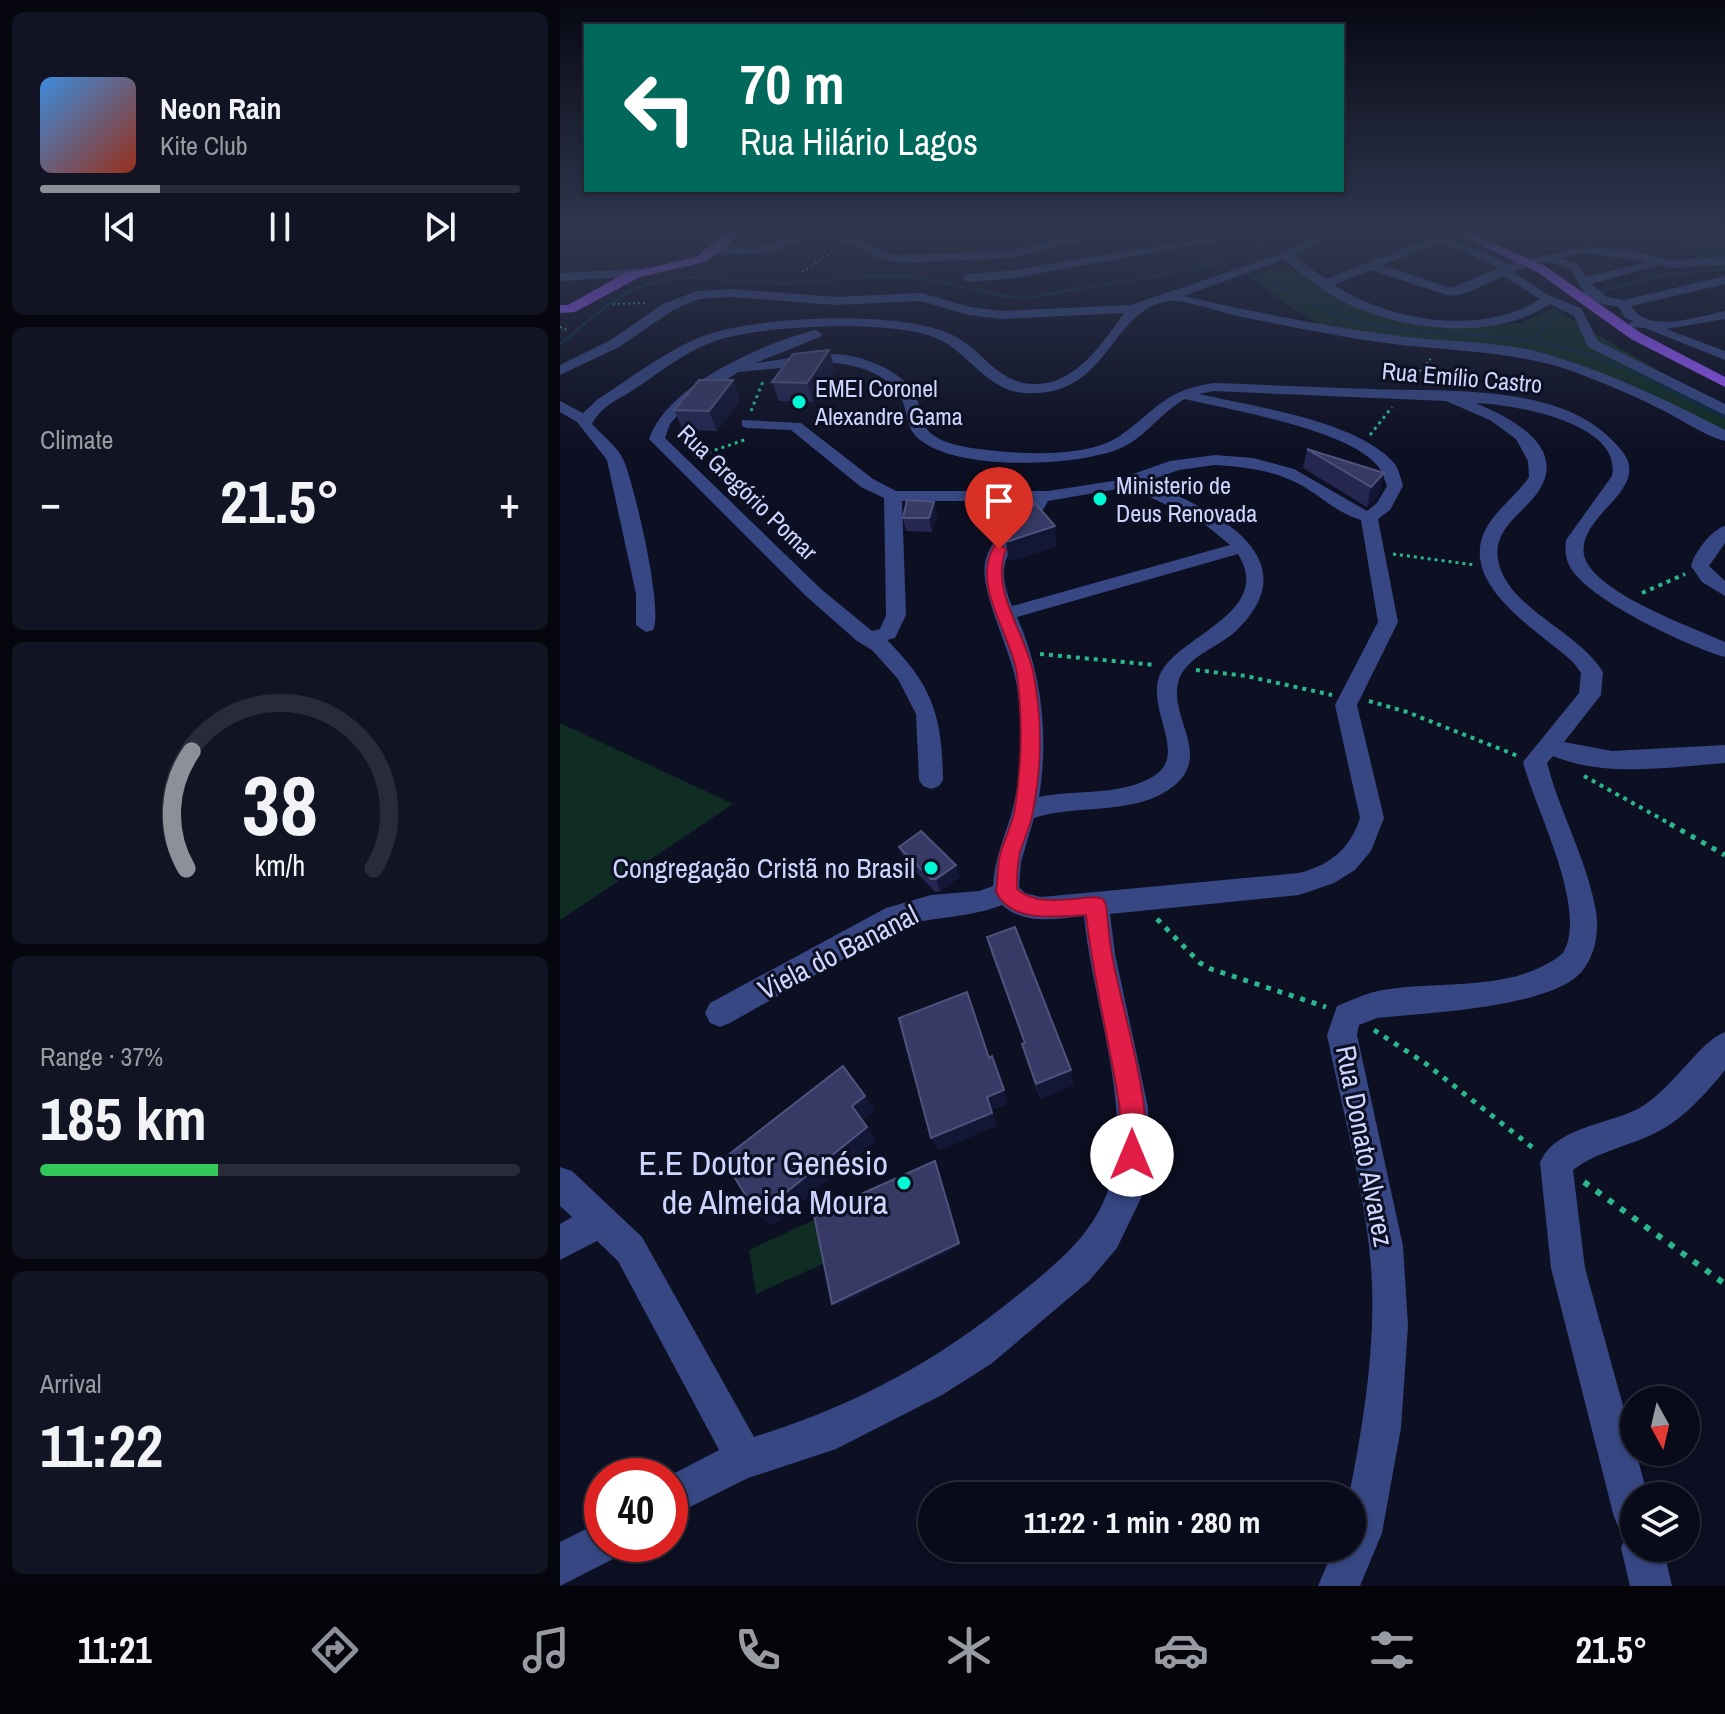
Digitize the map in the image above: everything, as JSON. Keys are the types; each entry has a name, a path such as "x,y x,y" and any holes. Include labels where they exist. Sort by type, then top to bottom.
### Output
{"main road":[{"path":"1592,304 1658,349 1725,383"}],"street":[{"path":"560,371 614,344 676,304"},
{"path":"945,304 1001,315 1133,309 1150,304"},
{"path":"1202,304 1405,342 1493,348 1534,355 1579,369 1661,403 1725,436"},
{"path":"1360,304 1421,320 1507,320 1531,313 1542,304"},
{"path":"1559,304 1581,316 1583,332 1593,344 1725,410"},
{"path":"1624,304 1630,315 1647,324 1725,356"},
{"path":"646,625 646,594 621,478 615,459 587,431 585,420 592,409 708,339 755,328 868,325 932,331 957,342 1003,385 1040,389 1073,378 1133,309"},
{"path":"1621,324 1673,325 1725,315"},
{"name":"Rua Gregório Pomar","path":"868,325 791,341 738,368 680,404 660,423 657,439 814,593 864,636 873,638 921,694 931,745 931,780"},
{"path":"738,368 762,369 821,361 858,362 880,371 905,390 918,429 931,441 960,450 1009,456 1063,455 1105,448 1126,440 1181,393 1324,430 1374,453 1387,464 1395,486 1384,506 1369,517"},
{"name":"Rua Emílio Castro","path":"1181,393 1229,386 1497,399 1558,411 1590,427 1608,444 1621,464 1622,472 1617,485 1576,537 1574,554 1589,579 1624,601 1725,650"},
{"path":"1451,398 1516,430 1525,437 1536,457 1537,477 1491,538 1490,566 1514,602 1578,655 1592,672 1590,695 1564,730 1541,753"},
{"path":"560,406 585,420"},
{"path":"748,423 795,426 867,483 893,496 1042,497 1131,482 1159,469 1194,461 1253,463 1308,482 1350,511 1369,517"},
{"path":"1024,812 1041,804 1137,792 1155,787 1174,771 1178,762 1178,732 1167,691 1175,668 1228,627 1251,603 1256,592 1255,569 1243,547 1210,518 1131,482"},
{"path":"873,638 888,633 896,615 893,496"},
{"path":"1042,497 1034,511 1007,536 995,561 996,597 1019,653 1030,696 1032,730 1024,812 1009,856 1006,892 1017,902 1041,909 1299,884 1324,878 1352,860 1368,835 1372,818 1348,719 1347,698 1384,635 1388,622 1369,517"},
{"path":"1725,531 1701,560 1700,566 1709,578 1725,590"},
{"path":"1005,614 1243,547"},
{"path":"1541,753 1598,758 1725,754"},
{"name":"Rua Donato Alvarez","path":"1339,1586 1362,1533 1382,1428 1390,1326 1382,1220 1342,1035 1347,1016 1377,1005 1530,985 1558,975 1572,964 1585,931 1574,875 1549,814 1541,753"},
{"name":"Viela do Bananal","path":"720,1013 913,908 980,902 1006,892"},
{"path":"688,1488 741,1461 822,1435 929,1382 978,1351 1077,1269 1105,1236 1124,1198 1132,1155 1132,1107 1101,954 1096,905"},
{"path":"1625,1482 1568,1268 1556,1163 1580,1147 1654,1117 1678,1099 1725,1046"},
{"path":"560,1183 630,1249 710,1391 738,1446 741,1461"},
{"path":"560,1243 601,1220"},
{"path":"560,1565 584,1552"},
{"path":"1645,1562 1651,1586"}],"path":[{"path":"560,327 567,330"},
{"path":"680,464 748,423 764,382 762,369"},
{"path":"1375,553 1490,566"},
{"path":"1624,601 1700,566"},
{"path":"1019,653 1246,676 1393,707 1541,753 1725,855"},
{"path":"1139,899 1186,950 1211,969 1364,1023 1425,1063 1556,1163 1725,1284"}],"green space":[{"path":"1287,304 1354,304 1363,309 1460,325 1520,323 1553,308 1725,410 1725,434 1562,364 1319,324"},
{"path":"560,723 733,804 560,920"},
{"path":"818,1218 827,1262 756,1294 749,1250"}],"building":[{"path":"829,350 807,383 772,382 793,354"},
{"path":"699,380 733,380 709,411 674,410"},
{"path":"1307,449 1384,473 1371,487"},
{"path":"907,500 934,502 929,518 903,518"},
{"path":"1035,503 1055,526 1006,542 1012,529"},
{"path":"921,831 956,865 936,879 931,879 899,847"},
{"path":"1015,927 1071,1070 1036,1084 1022,1044 1025,1043 987,937"},
{"path":"967,992 989,1058 992,1056 1004,1090 987,1097 992,1113 931,1138 899,1018"},
{"path":"843,1066 865,1096 852,1106 867,1127 758,1215 723,1159"},
{"path":"935,1161 959,1243 832,1304 814,1215"}],"waterway":[{"path":"560,344 610,304"},
{"path":"1313,304 1357,321 1402,330 1494,337 1568,348 1650,379"},
{"path":"1540,342 1537,335 1544,324 1562,312"},
{"path":"1645,377 1725,417"}],"place":[{"name":"EMEI Coronel Alexandre Gama","path":"799,402"},
{"name":"Ministerio de Deus Renovada","path":"1100,499"},
{"name":"Congregação Cristã no Brasil","path":"931,868"},
{"name":"E.E Doutor Genésio de Almeida Moura","path":"904,1183"}],"route":[{"path":"999,549 995,561 996,597 1013,632 1024,671 1030,696 1032,730 1024,812 1009,856 1006,892 1017,902 1041,909 1096,905 1101,954 1132,1107 1132,1155"}]}
